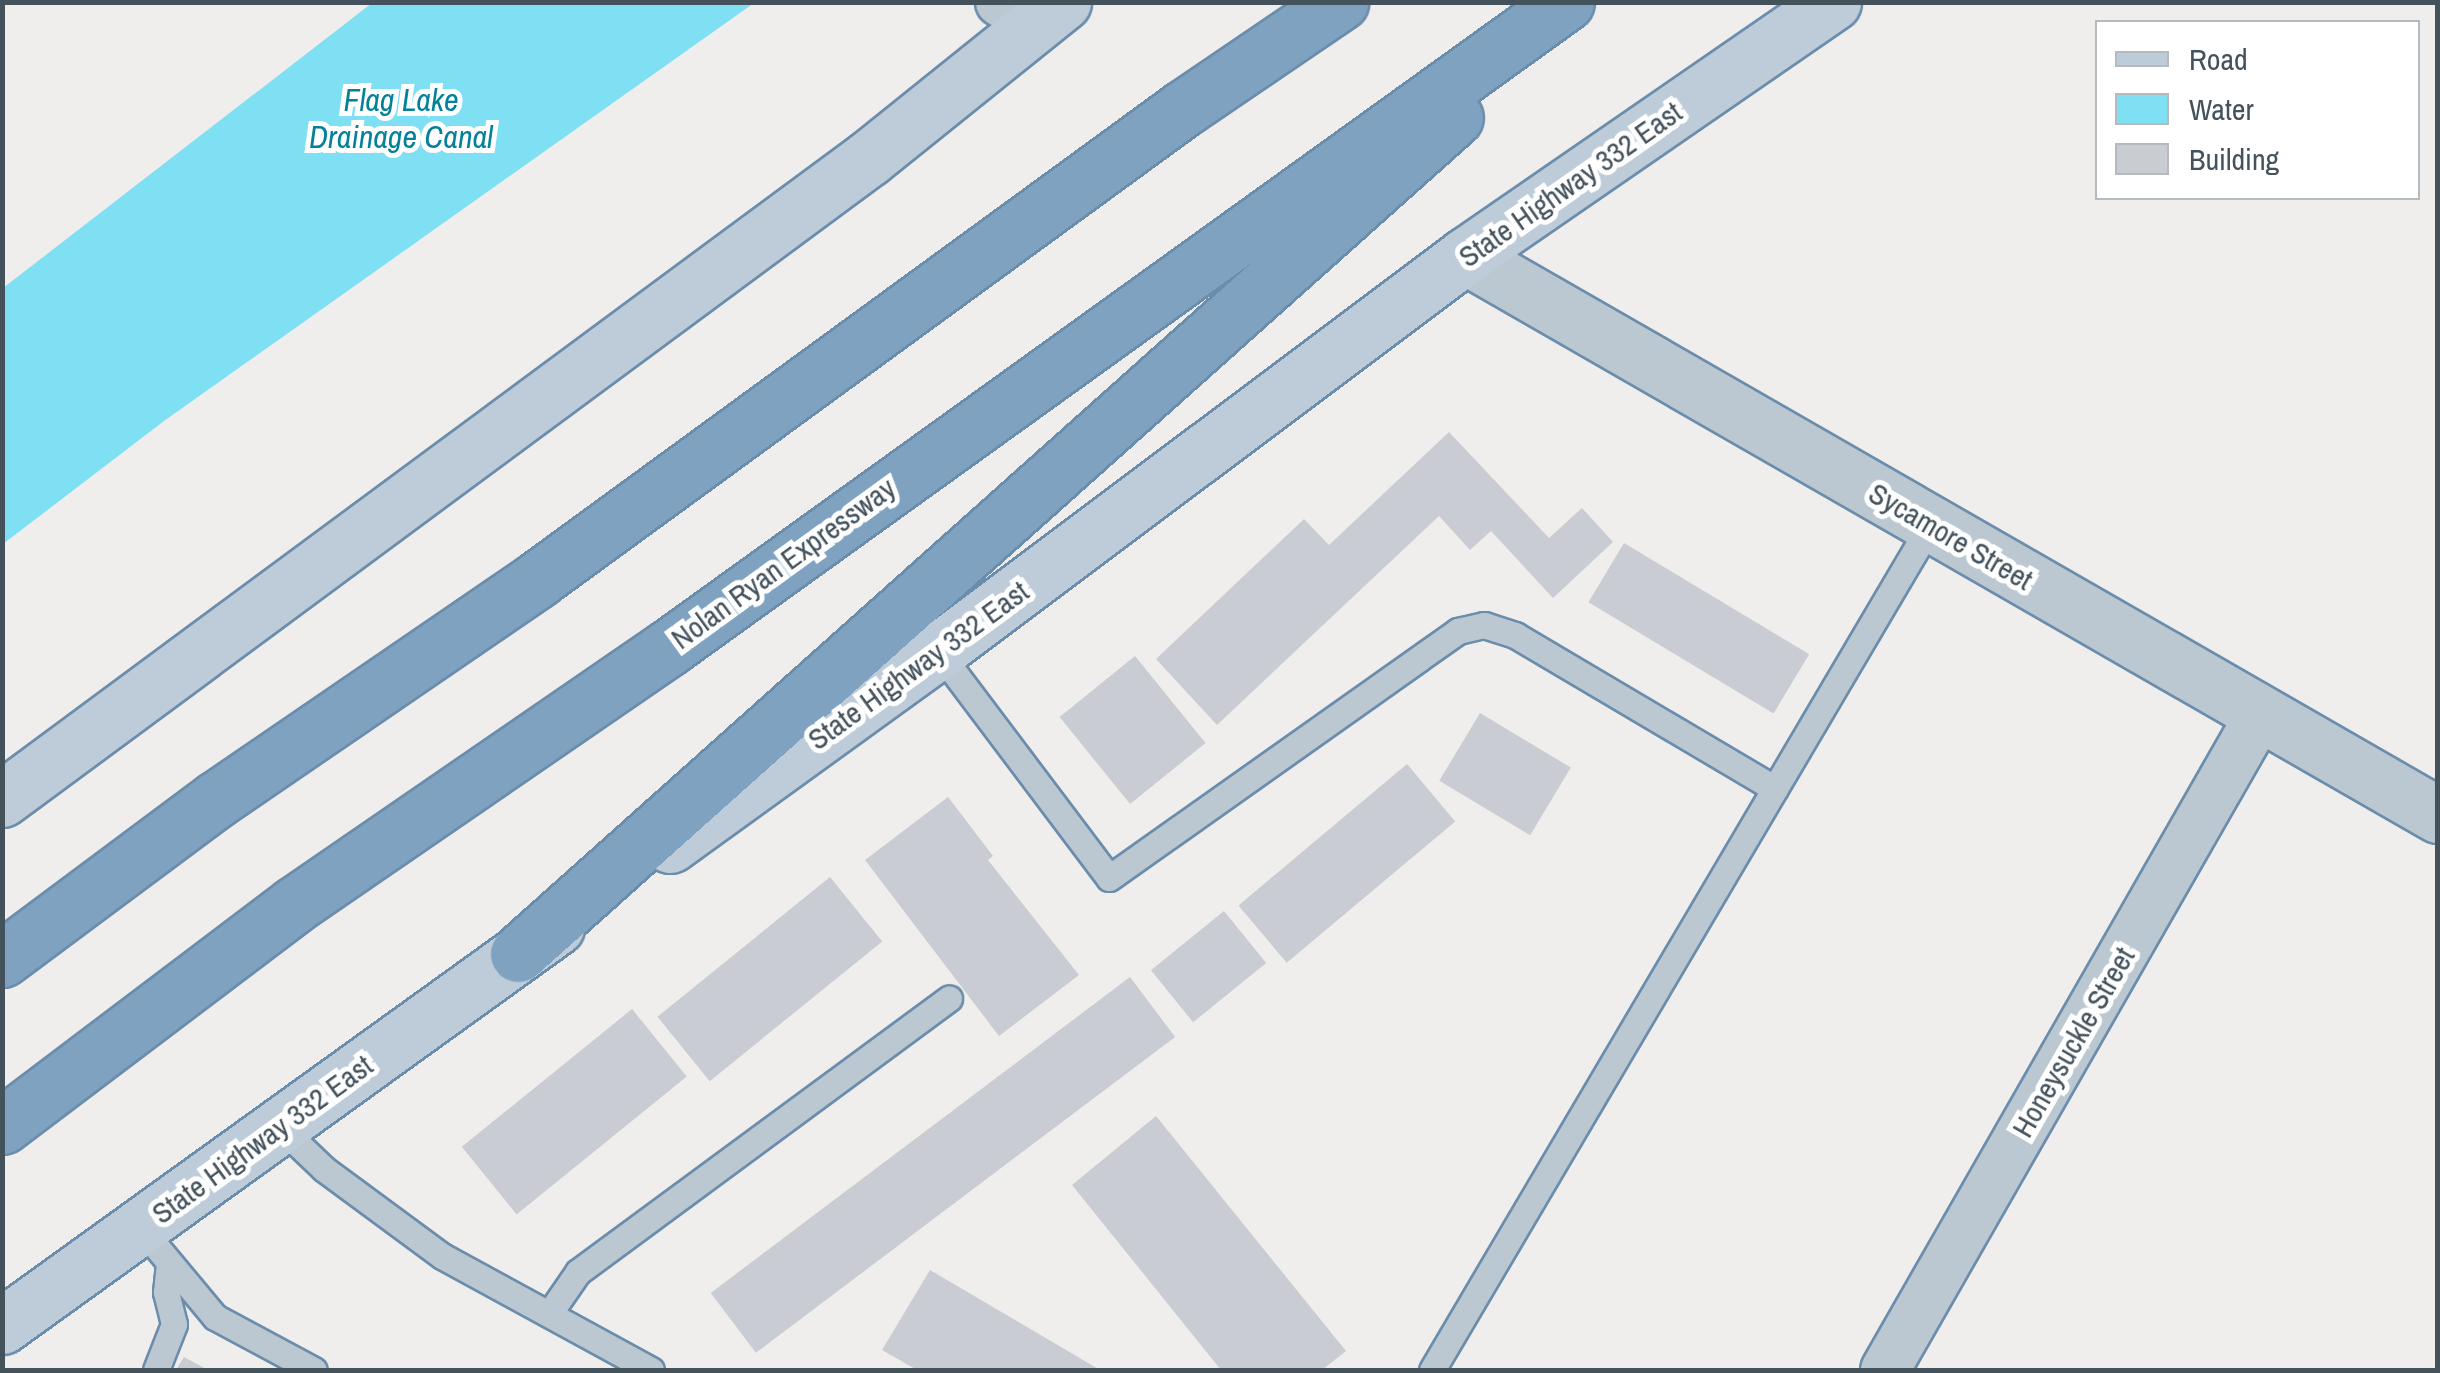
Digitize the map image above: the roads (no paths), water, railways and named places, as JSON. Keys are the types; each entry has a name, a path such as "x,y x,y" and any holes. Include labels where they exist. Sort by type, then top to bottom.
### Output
{"highway":[{"path":"2,958 217,799 538,579 1168,120 1340,2"},
{"name":"Nolan Ryan Expressway","path":"2,1126 294,905 668,648 1566,2"},
{"path":"518,954 1422,148 1577,2"}],"main road":[{"name":"State Highway 332 East","path":"2,1326 155,1246 279,1126 938,651 1466,256 1833,2"},
{"path":"2,799 869,158 1033,9"}],"street":[{"name":"Sycamore Street","path":"1466,256 2438,814"},
{"name":"Honeysuckle Street","path":"1886,1370 2260,713"}],"lane":[{"path":"1432,1370 1930,524"},
{"path":"938,651 1109,878 1458,631 1484,624 1515,635 1774,789"},
{"path":"549,1314 578,1272 949,998"},
{"path":"279,1126 324,1170 426,1245 651,1370"},
{"path":"155,1246 174,1324 156,1370"},
{"path":"155,1246 215,1317 314,1370"}],"water":[{"name":"Flag Lake Drainage Canal","path":"372,3 754,3 164,421 3,544 3,288"}]}
